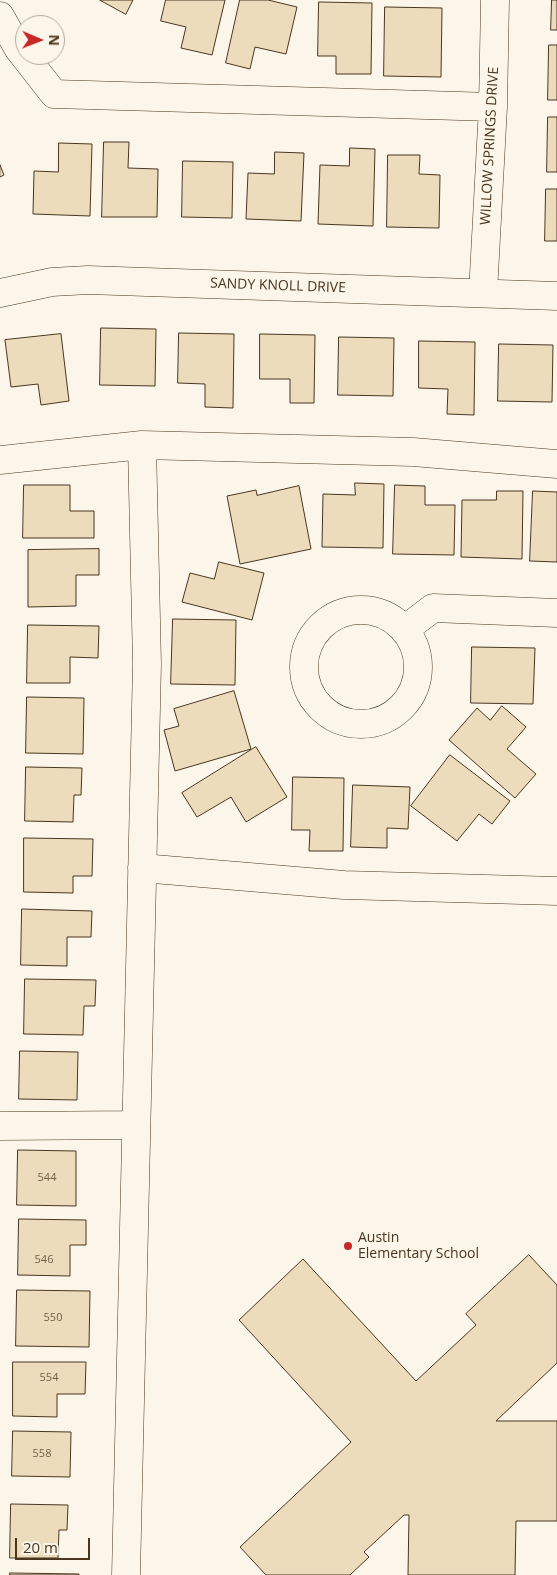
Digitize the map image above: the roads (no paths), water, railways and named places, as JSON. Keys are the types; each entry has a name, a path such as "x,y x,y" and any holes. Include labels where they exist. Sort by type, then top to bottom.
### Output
{"street":[{"name":"WILLOW SPRINGS DRIVE","path":"483,292 493,107 495,0"},
{"path":"0,16 18,48 54,94 493,107"},
{"name":"SANDY KNOLL DRIVE","path":"0,293 52,282 88,280 557,296"},
{"path":"0,460 142,445 413,452 557,464"},
{"path":"126,1575 147,664 142,445"},
{"path":"404,630 433,608 557,613"},
{"path":"363,609 378,612 393,619 404,630 412,642 417,656 418,672 415,686 408,699 398,710 386,718 360,724 334,718 314,701 307,687 303,671 304,655 315,633 332,617 347,611 363,609"},
{"path":"142,868 344,885 557,891"},
{"path":"0,1126 136,1125"}],"place":[{"name":"Austin Elementary School","path":"348,1246"}]}
